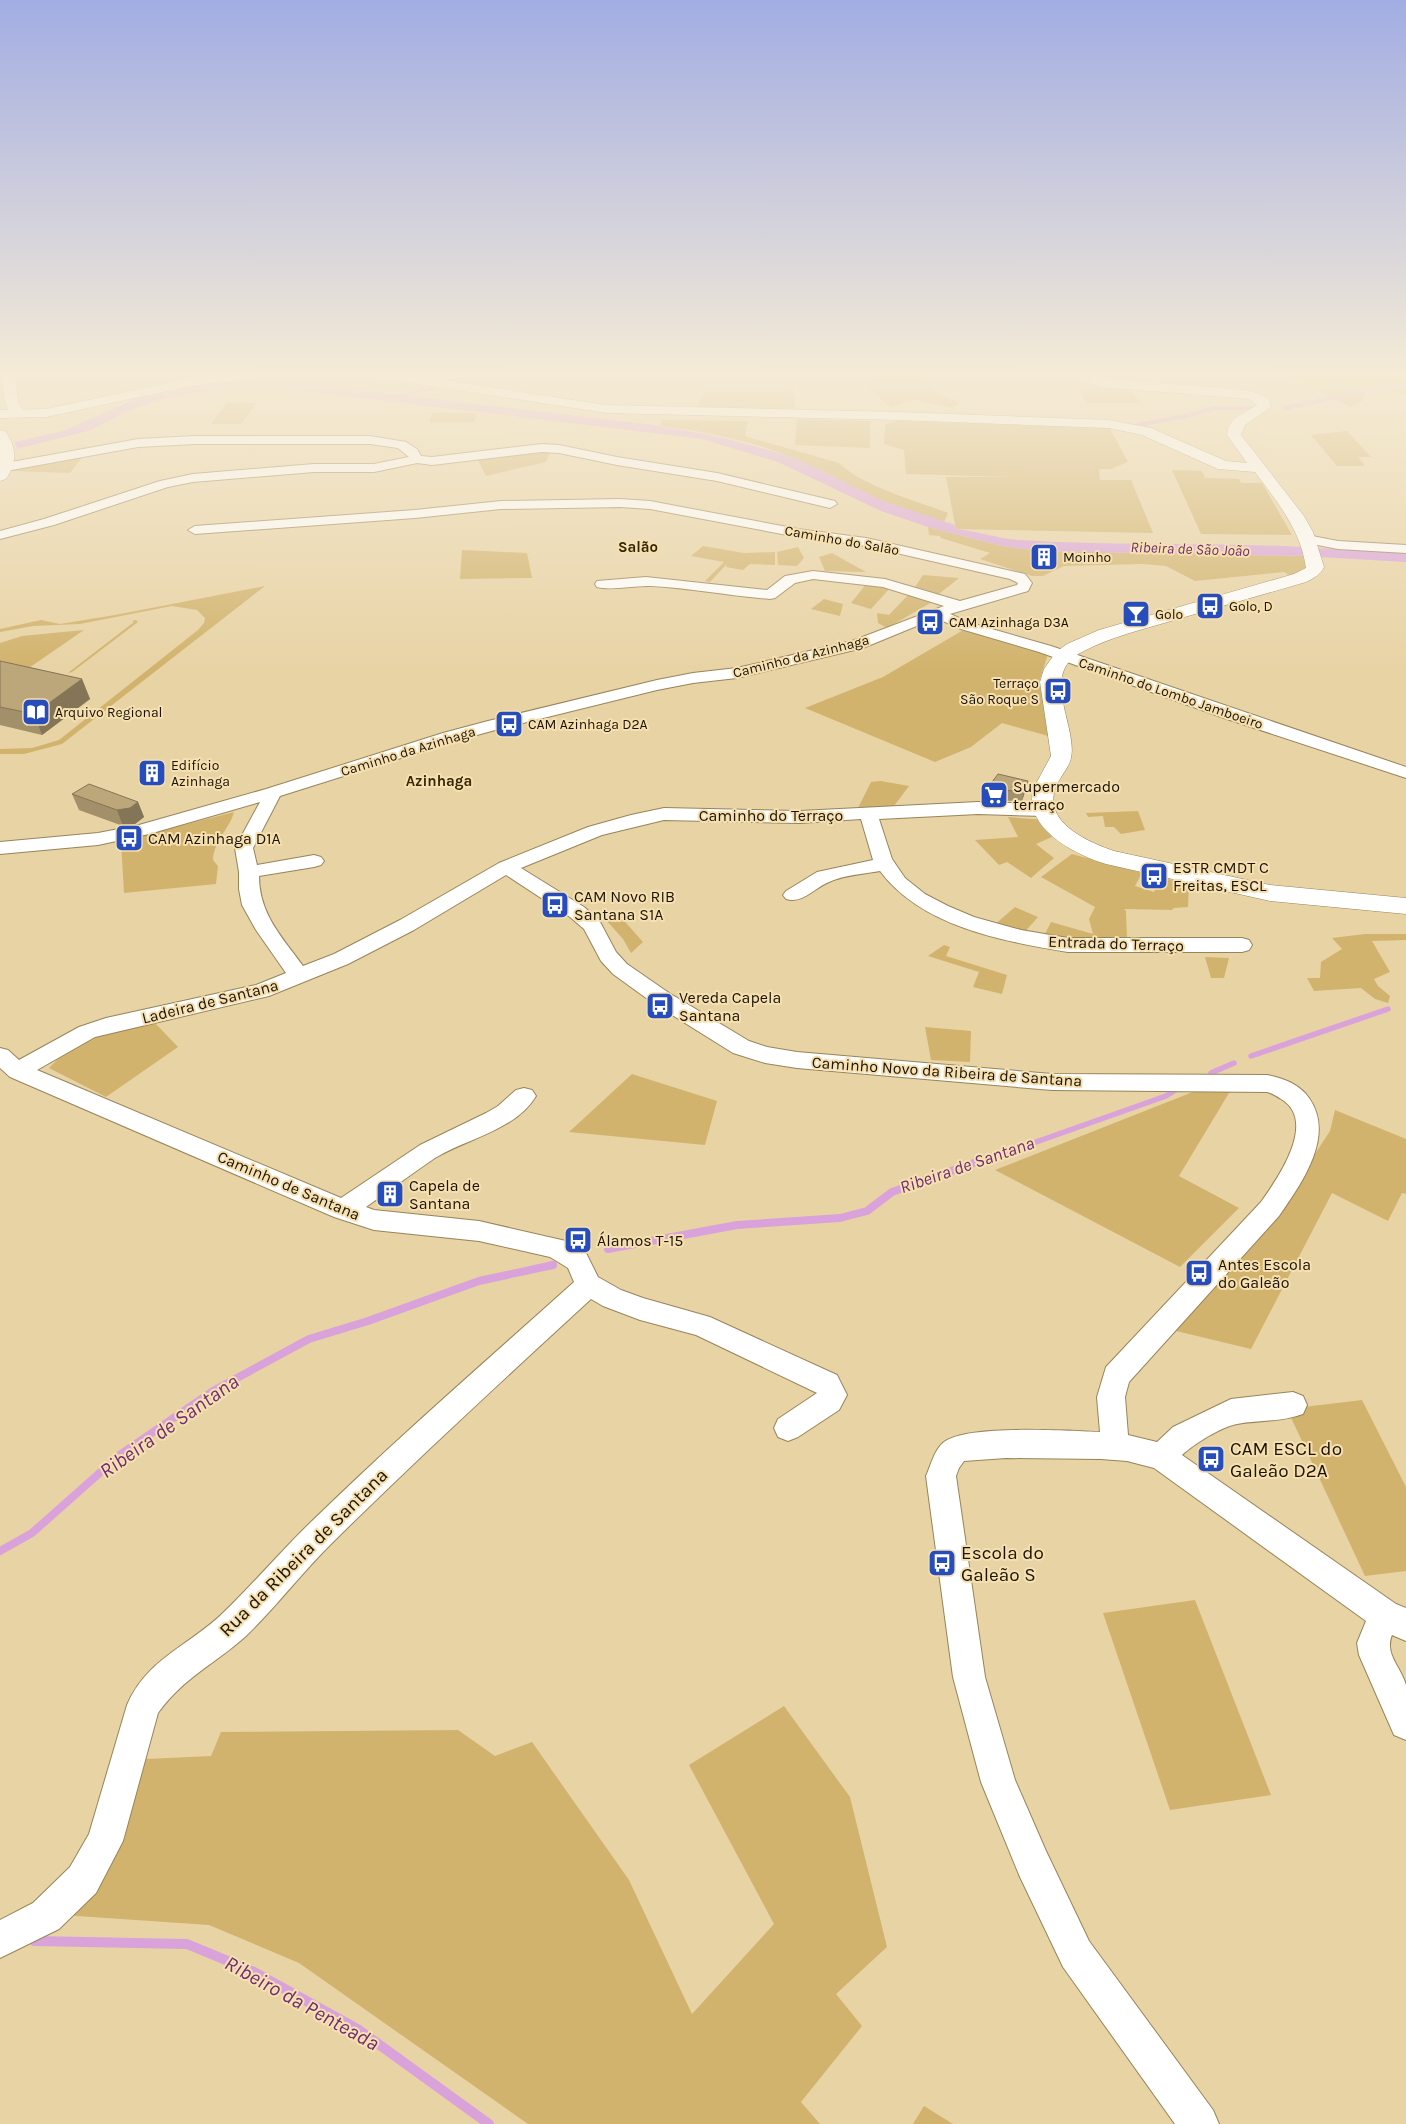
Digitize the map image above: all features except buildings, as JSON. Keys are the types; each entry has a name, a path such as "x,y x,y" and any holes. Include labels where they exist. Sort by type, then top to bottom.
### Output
{"main road":[{"path":"1261,471 1296,516 1308,543 1315,567 1313,571 1300,578 1106,634 1074,648 1063,656 1054,669 1050,682 1062,756 1044,786 1042,802 1056,827 1074,842 1107,857 1269,892 1406,906"}],"street":[{"path":"0,535 49,522 165,484 193,478 276,471"},
{"path":"677,471 717,478 830,504"},
{"name":"Caminho do Salão","path":"195,530 415,514 501,505 620,503 650,505 798,533 866,542 1024,579 1023,588 959,606"},
{"path":"1308,543 1406,549"},
{"path":"602,584 633,580 654,580 747,594 770,595 790,579 813,574 885,583 959,606"},
{"name":"Caminho da Azinhaga","path":"0,848 98,839 142,830 272,793 449,737 675,682 737,673 857,645 936,613 959,606"},
{"name":"Caminho do Lombo Jamboeiro","path":"936,613 966,626 1063,656 1406,773"},
{"path":"272,793 270,801 244,848 249,872 249,889 252,905 263,926 299,976"},
{"name":"Caminho do Terraço","path":"506,867 595,831 664,814 800,817 978,808 1045,810"},
{"name":"Entrada do Terraço","path":"869,814 885,864 905,888 929,904 981,926 1012,935 1068,945 1242,945"},
{"path":"249,872 314,861"},
{"path":"793,894 824,876 885,864"},
{"name":"Ladeira de Santana","path":"9,1063 106,1026 261,991 341,959 407,925 506,867"},
{"name":"Caminho Novo da Ribeira de Santana","path":"506,867 577,912 592,925 608,956 620,969 661,998 741,1047 765,1055 797,1060 1052,1082 1247,1082 1276,1085 1294,1094 1305,1108 1309,1136 1287,1186 1270,1209 1116,1376 1111,1397 1115,1446"},
{"name":"Caminho de Santana","path":"9,1063 343,1210 374,1220 479,1231 557,1248 577,1261 589,1285"},
{"path":"343,1210 428,1150 494,1119 506,1112 524,1096"},
{"path":"589,1285 612,1298 640,1309 701,1325 827,1384 833,1395 829,1401 788,1428"},
{"name":"Rua da Ribeira de Santana","path":"0,1940 46,1916 83,1880 105,1842 144,1705 158,1684 180,1665 234,1625 321,1533 412,1446 589,1285"},
{"path":"1163,1458 1171,1446 1183,1436 1231,1412 1293,1404"},
{"path":"1199,2124 1076,1954 1033,1864 998,1782 969,1677 941,1476 946,1461 957,1449 981,1444 1115,1446 1144,1451 1163,1458 1395,1620 1373,1643 1375,1655 1406,1723"}],"shaded area":[{"path":"14,471 71,471 70,473"},
{"path":"484,471 507,471 486,476"},
{"path":"822,471 849,471 875,486 948,513 944,522 882,501"},
{"path":"906,471 1099,471 1100,480 1131,480 1153,533 956,529 946,477 1012,477 906,474"},
{"path":"1173,471 1202,471 1205,478 1239,479 1241,483 1262,483 1292,535 1201,534"},
{"path":"928,527 1002,546 1038,551 1305,556 1307,570 1291,576 1284,572 1195,581 1166,566 1143,564 1064,566 1043,576 1032,576 980,559 990,553 941,538 940,536 929,535"},
{"path":"703,546 744,553 775,552 775,565 750,564 743,570 726,567 727,564 710,582 705,581 724,562 691,556"},
{"path":"798,547 804,558 797,566 778,565 777,552"},
{"path":"462,550 527,553 532,578 460,579"},
{"path":"832,553 866,572 825,571 819,557"},
{"path":"923,575 959,578 939,594 915,587"},
{"path":"867,583 890,588 871,609 851,603"},
{"path":"265,586 62,744 24,754 0,754 0,749 32,748 59,740 198,630 204,623 205,618 197,610 172,606 80,624 33,626 0,632 0,629 41,620 60,624"},
{"path":"909,594 932,602 887,628 878,623 877,613 889,615"},
{"path":"824,599 843,604 840,616 811,609"},
{"path":"136,620 138,622 72,672 68,673 134,622 132,621"},
{"path":"965,629 1048,654 1039,682 1052,737 1002,723 971,747 935,762 805,708 883,677"},
{"path":"84,630 23,672 0,667 0,643 22,636"},
{"path":"881,781 909,786 894,806 858,808 871,782"},
{"path":"1138,811 1145,830 1121,834 1114,827 1105,827 1103,816 1088,817 1086,813"},
{"path":"234,812 214,853 213,860 218,866 216,884 124,893 121,841"},
{"path":"1008,817 1046,820 1052,837 1036,844 1054,858 1031,878 1007,862 999,865 975,840 1018,837"},
{"path":"1072,854 1142,873 1135,886 1154,892 1161,877 1189,885 1188,907 1174,908 1172,910 1124,909 1126,911 1127,939 1043,938 1051,922 1093,934 1089,919 1095,907 1041,877"},
{"path":"1015,907 1038,917 1022,935 992,927"},
{"path":"619,915 643,942 631,953 623,939 607,921"},
{"path":"1365,934 1406,934 1406,940 1372,941 1390,972 1374,979 1378,986 1390,996 1388,1003 1375,999 1361,988 1314,991 1307,978 1320,978 1321,962 1342,949 1332,938"},
{"path":"944,945 950,947 946,956 1007,975 1002,994 973,987 979,972 928,956"},
{"path":"1205,957 1229,958 1224,978 1211,978"},
{"path":"154,1022 178,1047 106,1097 49,1068 67,1050 96,1037"},
{"path":"925,1027 971,1031 970,1062 931,1060"},
{"path":"632,1074 717,1101 705,1145 569,1132"},
{"path":"1203,1088 1232,1088 1179,1176 1239,1208 1180,1267 995,1170"},
{"path":"1335,1110 1406,1139 1406,1194 1402,1193 1388,1221 1332,1193 1251,1349 1172,1330 1300,1177 1330,1131"},
{"path":"1362,1400 1406,1487 1406,1571 1365,1576 1287,1409"},
{"path":"1195,1600 1271,1795 1170,1810 1103,1613"},
{"path":"784,1706 850,1797 887,1947 836,1994 862,2026 801,2102 820,2124 528,2124 299,1963 209,1925 62,1915 120,1841 146,1759 211,1756 221,1732 458,1730 495,1756 532,1742 629,1880 692,2014 774,1924 689,1765"},
{"path":"924,2106 953,2124 913,2124"}],"water":[{"name":"Ribeira de São João","path":"797,471 822,471 883,501 955,525 956,529 1004,538 1090,543 1302,547 1305,556 1038,551 1002,546 928,527 881,511"},
{"path":"1316,548 1406,553 1406,562 1319,557"}],"waterway":[{"name":"Ribeira de Santana","path":"1251,1056 1388,1009"},
{"name":"Ribeira de Santana","path":"1211,1073 1234,1063"},
{"name":"Ribeira de Santana","path":"1002,1154 1166,1096 1177,1089"},
{"name":"Ribeira de Santana","path":"608,1249 737,1225 840,1218 867,1211 892,1192 1005,1152"},
{"name":"Ribeira de Santana","path":"0,1551 32,1533 121,1454 213,1391 309,1339 368,1321 479,1281 553,1265"},
{"name":"Ribeiro da Penteada","path":"34,1941 187,1944 252,1971 359,2030 489,2124"}],"place":[{"name":"Moinho","path":"1044,557"},
{"name":"Golo, D","path":"1210,606"},
{"name":"Golo","path":"1136,614"},
{"name":"CAM Azinhaga D3A","path":"930,622"},
{"name":"Terraço São Roque S","path":"1058,691"},
{"name":"Arquivo Regional","path":"36,712"},
{"name":"CAM Azinhaga D2A","path":"509,724"},
{"name":"Edifício Azinhaga","path":"152,773"},
{"name":"Supermercado terraço","path":"994,795"},
{"name":"CAM Azinhaga D1A","path":"129,838"},
{"name":"ESTR CMDT C Freitas, ESCL","path":"1154,876"},
{"name":"CAM Novo RIB Santana S1A","path":"555,905"},
{"name":"Vereda Capela Santana","path":"660,1006"},
{"name":"Capela de Santana","path":"390,1194"},
{"name":"Álamos T-15","path":"578,1240"},
{"name":"Antes Escola do Galeão","path":"1199,1273"},
{"name":"CAM ESCL do Galeão D2A","path":"1211,1459"},
{"name":"Escola do Galeão S","path":"942,1563"}],"district":[{"name":"Salão","path":"638,547"},
{"name":"Azinhaga","path":"439,781"}]}
